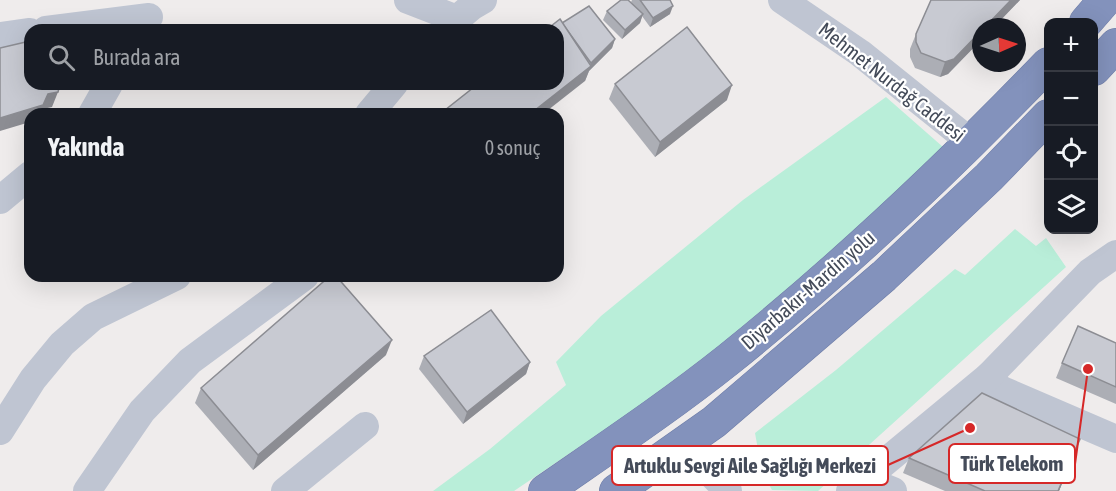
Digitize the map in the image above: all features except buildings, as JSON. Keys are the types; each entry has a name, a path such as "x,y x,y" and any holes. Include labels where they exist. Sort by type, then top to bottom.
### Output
{"highway":[{"path":"1089,18 1105,0"},
{"path":"1098,65 1116,45"},
{"name":"Diyarbakır-Mardin yolu","path":"545,491 646,421 729,359 848,257 972,143 1044,68"},
{"name":"Diyarbakır-Mardin yolu","path":"616,491 714,422 884,276 989,177 1044,120"}],"street":[{"path":"408,0 448,24"},
{"path":"451,24 483,0"},
{"name":"Mehmet Nurdağ Caddesi","path":"782,0 860,53 972,143"},
{"path":"91,24 150,16"},
{"path":"0,36 24,33"},
{"path":"96,108 106,90"},
{"path":"374,108 389,90"},
{"path":"0,200 24,180"},
{"path":"858,485 1103,277 1116,254"},
{"path":"0,431 33,379 62,344 93,317 165,282"},
{"path":"87,491 142,411 190,362 297,282"},
{"path":"989,376 1000,389 1116,439"},
{"path":"285,491 365,426"},
{"path":"683,445 728,491"},
{"path":"858,485 893,491"}],"green space":[{"path":"886,97 943,147 907,186 717,348 628,414 514,491 433,491 490,449 566,385 556,362 601,316 743,200"},
{"path":"1015,229 1036,246 1046,238 1066,267 818,491 772,490 762,472 755,433 836,370 955,269 965,275"}],"place":[{"name":"Türk Telekom","path":"1088,369"},
{"name":"Artuklu Sevgi Aile Sağlığı Merkezi","path":"970,428"}]}
